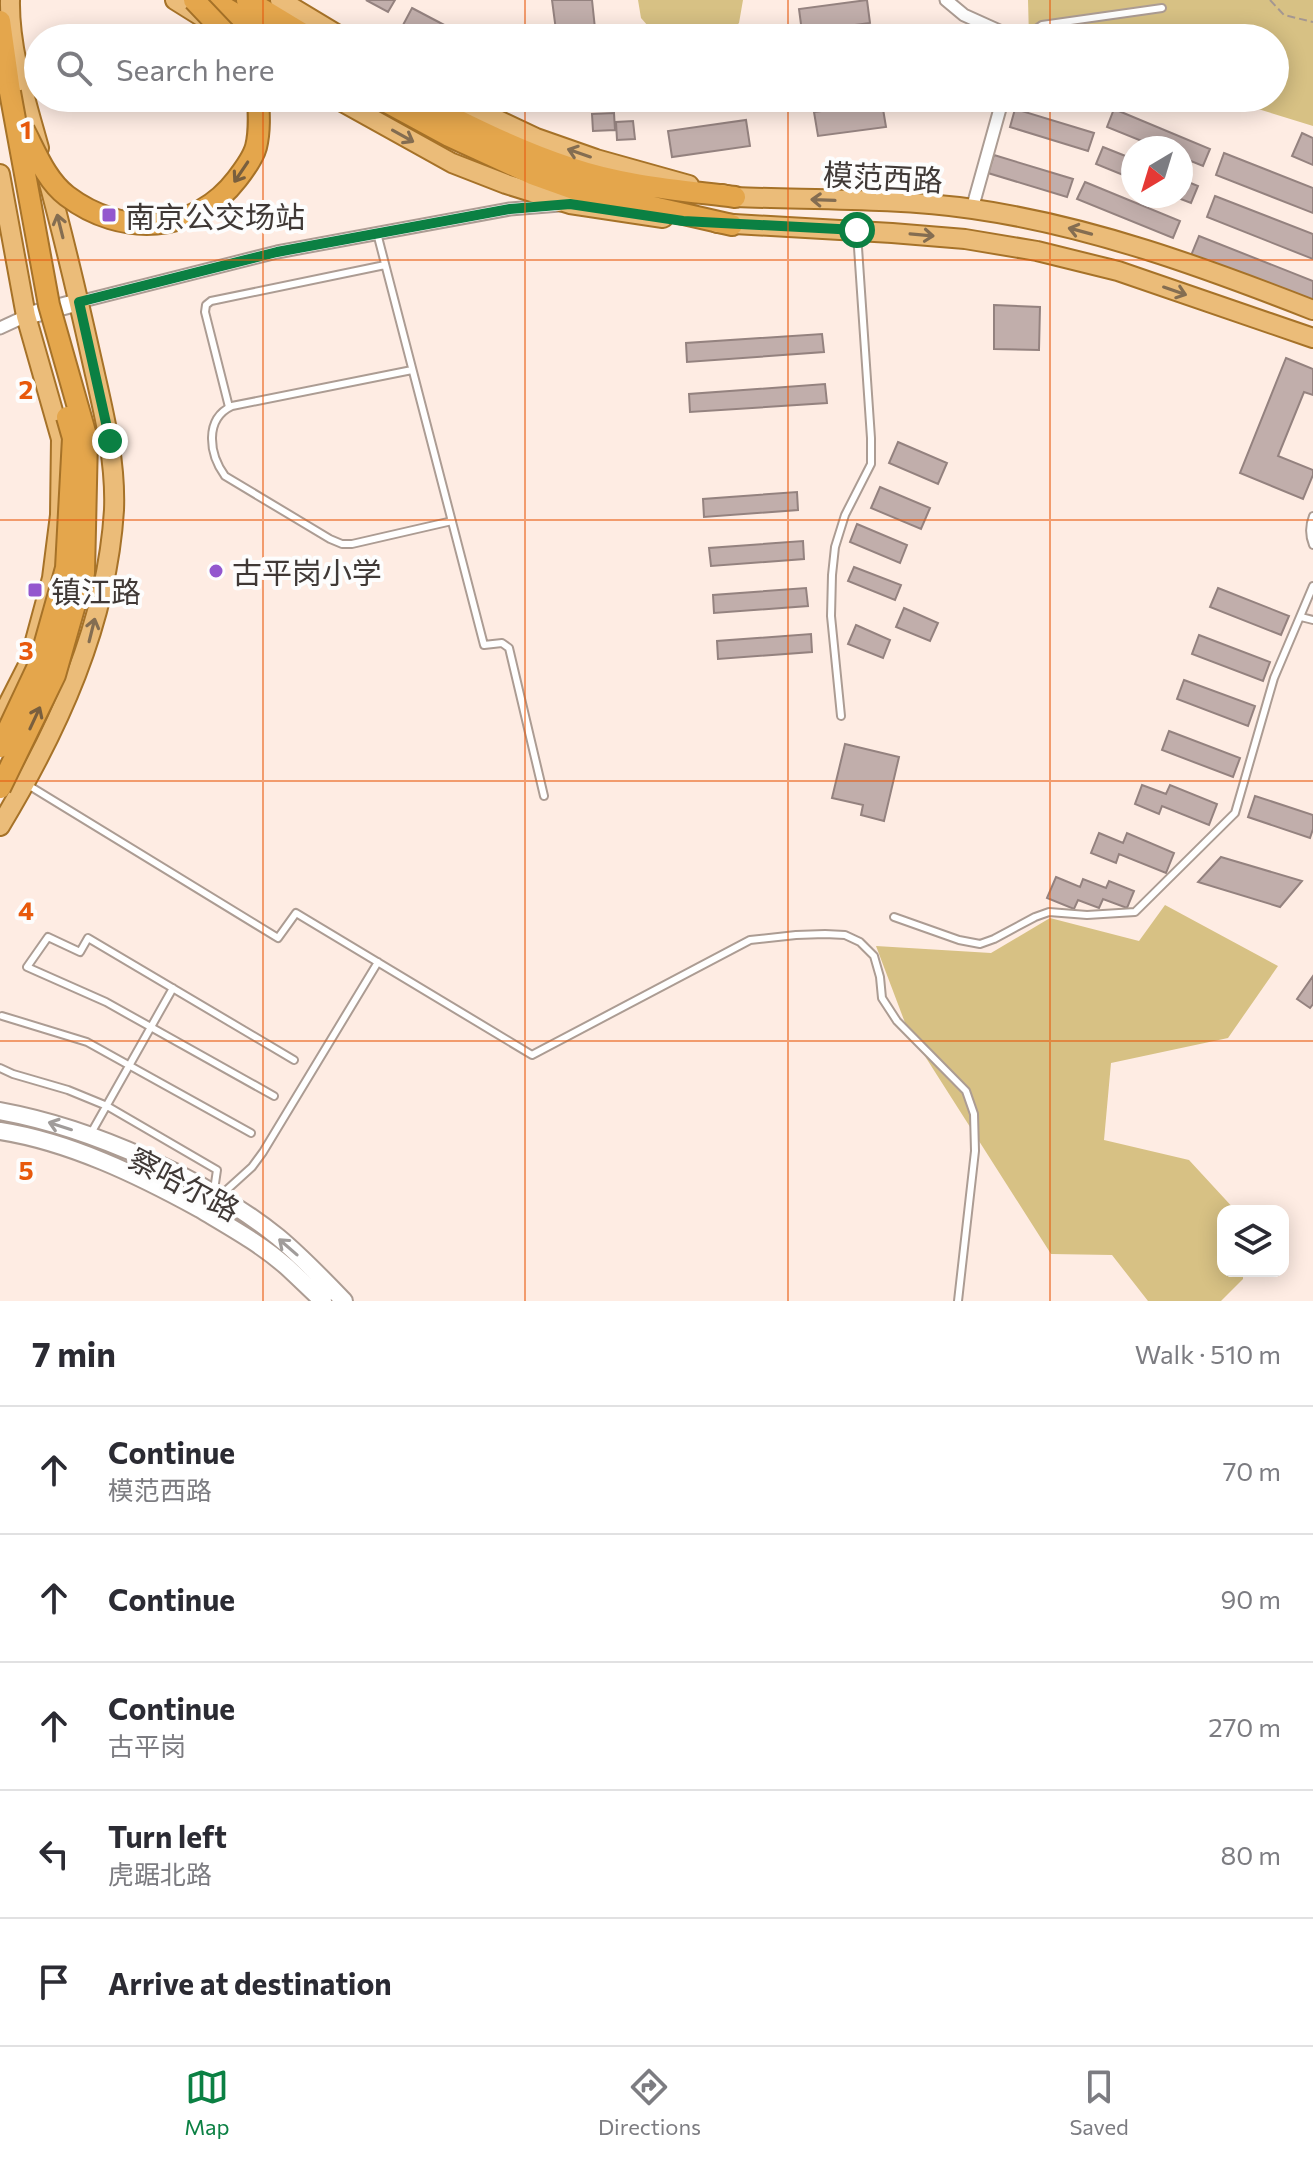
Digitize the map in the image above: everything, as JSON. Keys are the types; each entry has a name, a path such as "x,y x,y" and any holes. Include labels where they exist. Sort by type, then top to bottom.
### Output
{"highway":[{"path":"194,0 217,24"},
{"path":"212,0 252,24"},
{"path":"247,0 287,24"},
{"path":"0,788 55,675 84,573 87,439 49,305 10,92 8,6"},
{"path":"10,92 24,130 52,181 67,196 89,209 135,224 160,224 183,218 205,209 231,187 255,149 258,112"},
{"path":"405,112 532,174 574,189 732,225"},
{"path":"441,112 509,146 574,169 643,186 735,197"},
{"path":"0,113 37,309 73,438 66,568 39,664 0,747"}],"main road":[{"path":"175,0 214,24"},
{"path":"280,0 320,24"},
{"path":"8,6 24,92"},
{"path":"0,826 54,729 89,644 106,576 114,509 110,441 79,302 29,112"},
{"name":"模范西路","path":"360,112 452,163 570,204 683,221 965,239 1037,251 1118,271 1313,338"},
{"name":"模范西路","path":"481,112 536,138 596,159 735,197 907,203 972,209 1049,223 1131,244 1313,310"},
{"path":"0,174 26,316 61,439 60,515 52,578 29,663 0,720"},
{"path":"26,316 79,302"},
{"name":"察哈尔路","path":"0,1111 30,1116 90,1135 186,1177 277,1237 344,1301"},
{"name":"察哈尔路","path":"0,1131 78,1152 168,1192 240,1232 286,1266 323,1301"}],"street":[{"path":"946,0 964,15 984,24"},
{"path":"972,209 999,112"},
{"path":"79,302 277,252 510,209 570,204"},
{"path":"0,328 26,316"}],"lane":[{"path":"1049,24 1162,8"},
{"path":"841,716 831,616 835,547 845,515 871,464 857,230"},
{"path":"377,233 484,645 502,643 509,648 544,796"},
{"path":"229,407 205,312 206,305 211,301 385,265"},
{"path":"412,370 229,407 213,423 218,467 225,476 342,544 452,521"},
{"path":"1313,516 1310,524 1313,545"},
{"path":"894,917 959,940 980,944 1049,912 1087,915 1135,912 1235,813 1272,685 1313,586"},
{"path":"1301,617 1313,620"},
{"path":"0,767 278,938 296,913 532,1055 750,940 825,934 845,935 860,942 874,956 882,998 889,1010 966,1091 974,1114 975,1151 958,1301"},
{"path":"274,1096 106,1002 27,967 48,937 80,952 88,938 294,1060"},
{"path":"216,1195 252,1167 263,1152 378,962"},
{"path":"90,1135 173,988"},
{"path":"2,1016 87,1042 251,1133"},
{"path":"0,1068 107,1106 217,1170 216,1195"}],"path":[{"path":"1270,0 1284,15 1313,22"}],"shaded area":[{"path":"638,0 743,0 738,24 646,24 641,18"},
{"path":"1028,0 1313,0 1313,126 1268,112 1289,112 1289,24 1029,24"},
{"path":"1165,905 1278,966 1228,1038 1111,1063 1104,1140 1189,1160 1230,1205 1217,1205 1217,1277 1243,1279 1221,1301 1148,1301 1112,1255 1051,1254 907,1028 876,946 991,953 1050,918 1139,941"}],"building":[{"path":"366,0 395,0 388,12"},
{"path":"552,0 592,0 595,24 555,24"},
{"path":"867,0 870,23 801,24 799,9"},
{"path":"412,8 442,24 404,24"},
{"path":"814,112 884,112 886,127 818,136"},
{"path":"1014,112 1025,112 1094,133 1088,151 1010,127"},
{"path":"1113,112 1121,112 1179,136 1129,136 1107,127"},
{"path":"614,113 615,130 593,131 592,114"},
{"path":"746,120 750,146 672,157 668,131"},
{"path":"633,121 635,139 617,140 616,122"},
{"path":"1302,133 1313,138 1313,165 1292,156"},
{"path":"1193,142 1210,149 1203,166 1193,162"},
{"path":"1103,147 1121,154 1121,174 1096,164"},
{"path":"1224,153 1313,188 1313,213 1216,175"},
{"path":"994,155 1073,179 1067,197 988,173"},
{"path":"1085,182 1121,197 1121,208 1148,208 1180,221 1173,238 1077,199"},
{"path":"1215,196 1313,234 1313,259 1207,217"},
{"path":"1199,236 1313,281 1313,306 1190,258"},
{"path":"994,305 1040,307 1039,350 994,349"},
{"path":"822,334 824,352 687,362 686,343"},
{"path":"1286,358 1313,369 1313,395 1304,392 1278,456 1313,470 1303,499 1240,473"},
{"path":"825,384 827,403 690,412 689,394"},
{"path":"898,442 947,463 938,484 889,463"},
{"path":"880,487 930,508 921,529 871,508"},
{"path":"797,492 798,510 704,517 703,499"},
{"path":"857,524 907,545 900,563 850,542"},
{"path":"803,541 804,559 711,566 709,548"},
{"path":"854,567 901,585 895,600 848,581"},
{"path":"806,588 808,606 714,613 713,595"},
{"path":"1218,588 1289,616 1281,635 1210,607"},
{"path":"904,608 938,623 930,641 896,627"},
{"path":"856,625 890,640 883,658 848,644"},
{"path":"811,634 812,652 718,659 717,641"},
{"path":"1199,635 1270,662 1263,681 1192,654"},
{"path":"1184,680 1255,706 1248,726 1177,699"},
{"path":"1169,731 1240,758 1233,777 1162,750"},
{"path":"845,744 899,757 884,821 861,815 863,805 832,798"},
{"path":"1142,785 1166,794 1170,785 1217,804 1209,825 1162,806 1159,814 1135,804"},
{"path":"1255,796 1313,815 1310,838 1248,817"},
{"path":"1099,833 1123,843 1127,833 1174,853 1166,873 1119,854 1116,863 1091,853"},
{"path":"1221,857 1302,881 1280,907 1198,882"},
{"path":"1056,877 1080,887 1083,879 1106,888 1109,881 1134,891 1127,908 1103,899 1099,908 1078,900 1074,909 1047,898"},
{"path":"1313,976 1313,1004 1310,1008 1297,999"}],"place":[{"name":"南京公交场站","path":"109,215"},
{"name":"古平岗小学","path":"216,571"},
{"name":"镇江路","path":"35,590"}],"route":[{"path":"110,441 79,302 277,252 510,209 570,204 683,221 857,230"}]}
